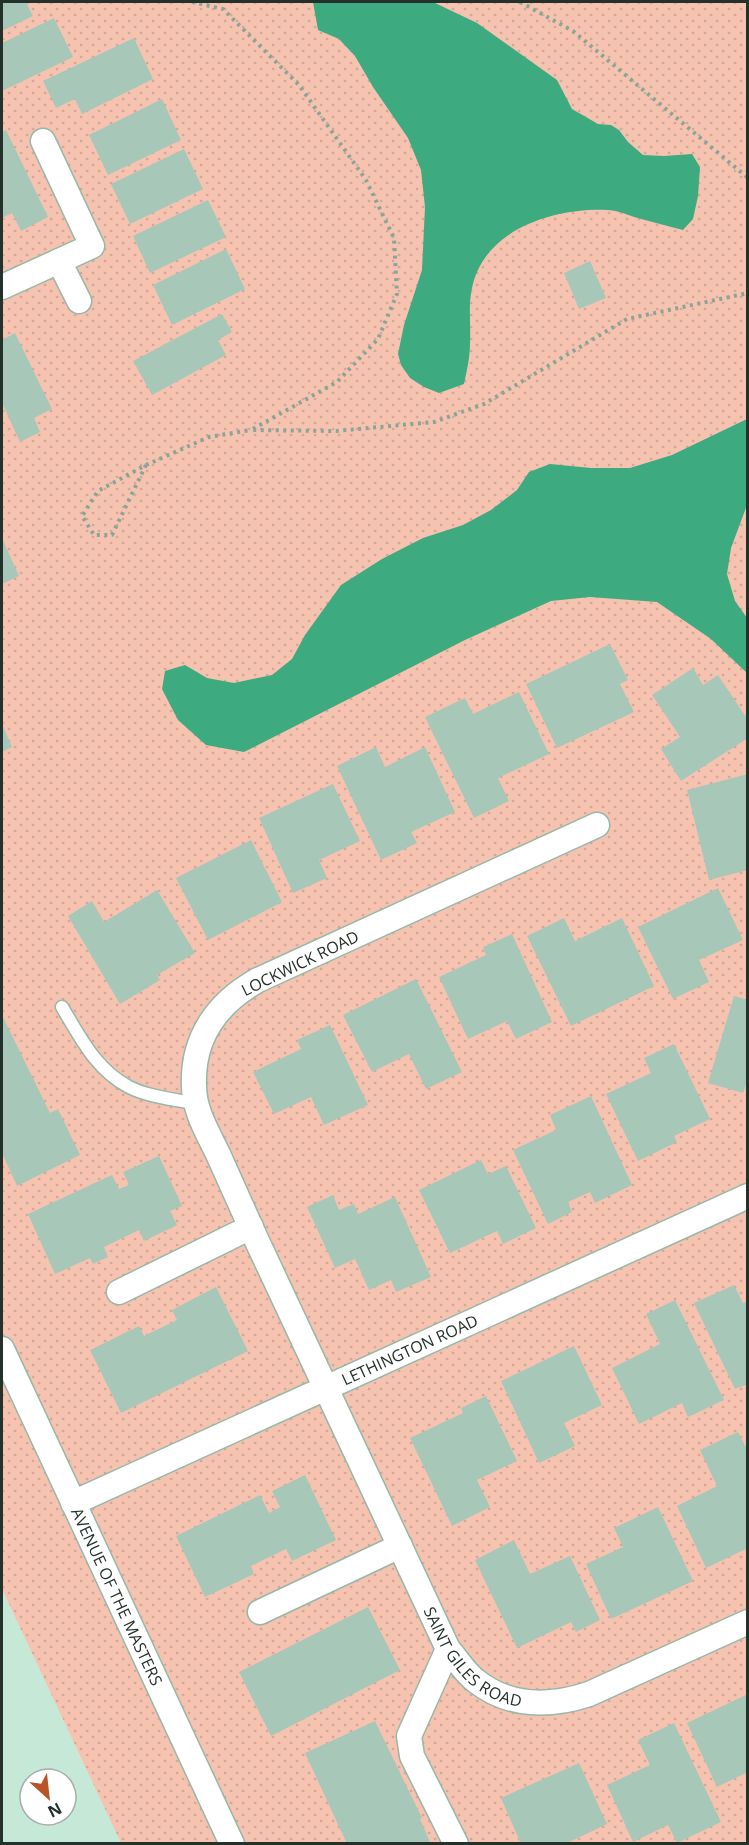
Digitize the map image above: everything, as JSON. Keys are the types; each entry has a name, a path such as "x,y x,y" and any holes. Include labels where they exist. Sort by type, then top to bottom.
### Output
{"street":[{"path":"2,288 92,246 43,141"},
{"path":"59,261 78,301"},
{"name":"LOCKWICK ROAD","path":"326,1388 196,1104 194,1069 205,1030 225,1003 240,990 268,975 597,825"},
{"name":"LETHINGTON ROAD","path":"73,1503 747,1196"},
{"path":"119,1292 251,1227"},
{"name":"AVENUE OF THE MASTERS","path":"2,1349 232,1844"},
{"name":"SAINT GILES ROAD","path":"326,1388 448,1649 475,1680 492,1691 510,1699 530,1703 550,1704 570,1701 747,1622"},
{"path":"260,1612 399,1546"},
{"path":"448,1649 409,1736 412,1756 456,1844"}],"lane":[{"path":"62,1007 85,1046 104,1071 129,1088 146,1094 196,1104"}],"path":[{"path":"192,2 223,9 299,85 366,180 394,238 397,294 378,339 337,382 251,430"},
{"path":"520,2 573,32 747,178"},
{"path":"146,465 112,535 94,535 82,516 98,491 146,465 209,437 251,430 336,431 434,422 484,404 627,319 747,293"}],"shaded area":[{"path":"2,2 747,2 747,1843 121,1843 2,1589"},
{"path":"313,2 433,2 477,23 557,80 572,109 598,124 611,125 619,130 628,142 643,155 692,154 700,167 698,196 693,219 683,230 621,212 586,210 544,218 506,237 491,251 479,268 472,288 469,353 464,384 439,393 424,387 410,378 401,365 398,354 404,325 422,270 425,207 421,170 408,138 355,56 339,39 318,30"},
{"path":"747,419 747,505 731,548 727,574 735,601 747,618 747,673 711,639 657,602 590,597 551,601 465,640 244,752 206,745 178,720 162,689 165,671 185,665 207,678 234,683 272,675 292,659 305,635 341,585 382,559 423,538 463,525 491,510 517,490 529,472 550,464 591,468 630,468 672,455"}],"building":[{"path":"2,2 26,2 33,16 2,31"},
{"path":"54,18 73,57 2,91 2,43"},
{"path":"134,38 153,79 82,114 75,99 56,108 43,81"},
{"path":"162,99 181,140 108,175 89,135"},
{"path":"6,130 48,217 21,231 12,213 2,218 2,132"},
{"path":"184,149 203,189 130,224 111,184"},
{"path":"208,200 226,237 150,273 133,236"},
{"path":"226,249 245,289 172,325 153,285"},
{"path":"590,261 606,298 579,309 564,273"},
{"path":"222,314 232,332 218,340 226,355 152,395 133,361"},
{"path":"15,333 52,409 34,418 40,432 20,442 2,403 2,340"},
{"path":"2,538 19,576 2,584"},
{"path":"610,644 628,680 620,684 634,712 557,748 526,684"},
{"path":"693,668 703,685 718,675 748,720 748,738 681,781 661,749 680,737 652,695"},
{"path":"519,692 549,754 498,778 509,801 474,818 425,717 465,698 473,714"},
{"path":"2,724 12,747 2,752"},
{"path":"376,747 385,767 425,747 455,812 411,832 417,843 381,860 337,766"},
{"path":"748,774 748,870 709,880 687,790"},
{"path":"333,784 360,841 319,860 327,878 293,893 259,818"},
{"path":"251,840 282,902 208,940 176,878"},
{"path":"718,888 743,940 699,960 709,982 673,999 638,927"},
{"path":"157,890 195,953 157,975 160,980 120,1004 68,916 92,901 104,922"},
{"path":"564,918 575,941 622,918 654,986 571,1026 527,936"},
{"path":"512,934 552,1022 516,1039 507,1021 468,1039 439,977 486,955 483,947"},
{"path":"416,979 462,1072 426,1089 409,1054 372,1072 343,1015"},
{"path":"734,996 748,1000 748,1079 743,1093 708,1083"},
{"path":"2,1015 50,1113 58,1109 80,1155 17,1186 2,1153"},
{"path":"330,1025 368,1105 324,1125 311,1097 274,1114 253,1072 301,1049 297,1040"},
{"path":"674,1044 710,1119 674,1136 677,1142 638,1161 606,1094 651,1073 644,1058"},
{"path":"591,1096 632,1185 595,1203 590,1192 568,1202 572,1212 548,1224 513,1150 556,1130 550,1115"},
{"path":"159,1156 182,1206 170,1211 177,1225 144,1241 139,1230 104,1247 108,1257 93,1264 90,1258 55,1274 28,1214 112,1175 119,1189 129,1185 123,1172"},
{"path":"481,1160 488,1174 506,1166 536,1228 503,1244 497,1231 450,1253 419,1190"},
{"path":"333,1195 339,1210 354,1204 358,1214 395,1197 431,1277 396,1292 391,1280 369,1290 355,1259 335,1268 307,1207"},
{"path":"734,1285 743,1303 748,1301 748,1384 735,1389 694,1303"},
{"path":"216,1287 248,1351 121,1413 90,1350 139,1326 144,1336 177,1320 172,1310"},
{"path":"675,1300 724,1400 688,1417 682,1403 639,1424 612,1368 660,1344 646,1314"},
{"path":"574,1346 602,1405 564,1423 575,1446 539,1463 501,1381"},
{"path":"486,1396 517,1461 477,1480 490,1507 452,1526 410,1438 463,1413 461,1408"},
{"path":"738,1432 748,1451 748,1548 706,1568 677,1506 717,1486 700,1450"},
{"path":"305,1475 336,1540 292,1561 286,1549 251,1566 254,1574 205,1597 176,1536 260,1495 269,1513 280,1507 272,1491"},
{"path":"658,1507 693,1581 611,1619 586,1564 623,1547 614,1528"},
{"path":"514,1540 530,1574 570,1556 600,1620 576,1632 571,1622 517,1648 475,1560"},
{"path":"368,1607 400,1670 271,1736 239,1672"},
{"path":"748,1694 748,1772 717,1787 687,1723"},
{"path":"375,1721 422,1818 420,1819 431,1844 347,1844 305,1753"},
{"path":"674,1723 721,1822 677,1843 668,1825 633,1842 607,1785 650,1765 638,1740"},
{"path":"579,1763 607,1824 565,1844 521,1844 501,1798"}]}
